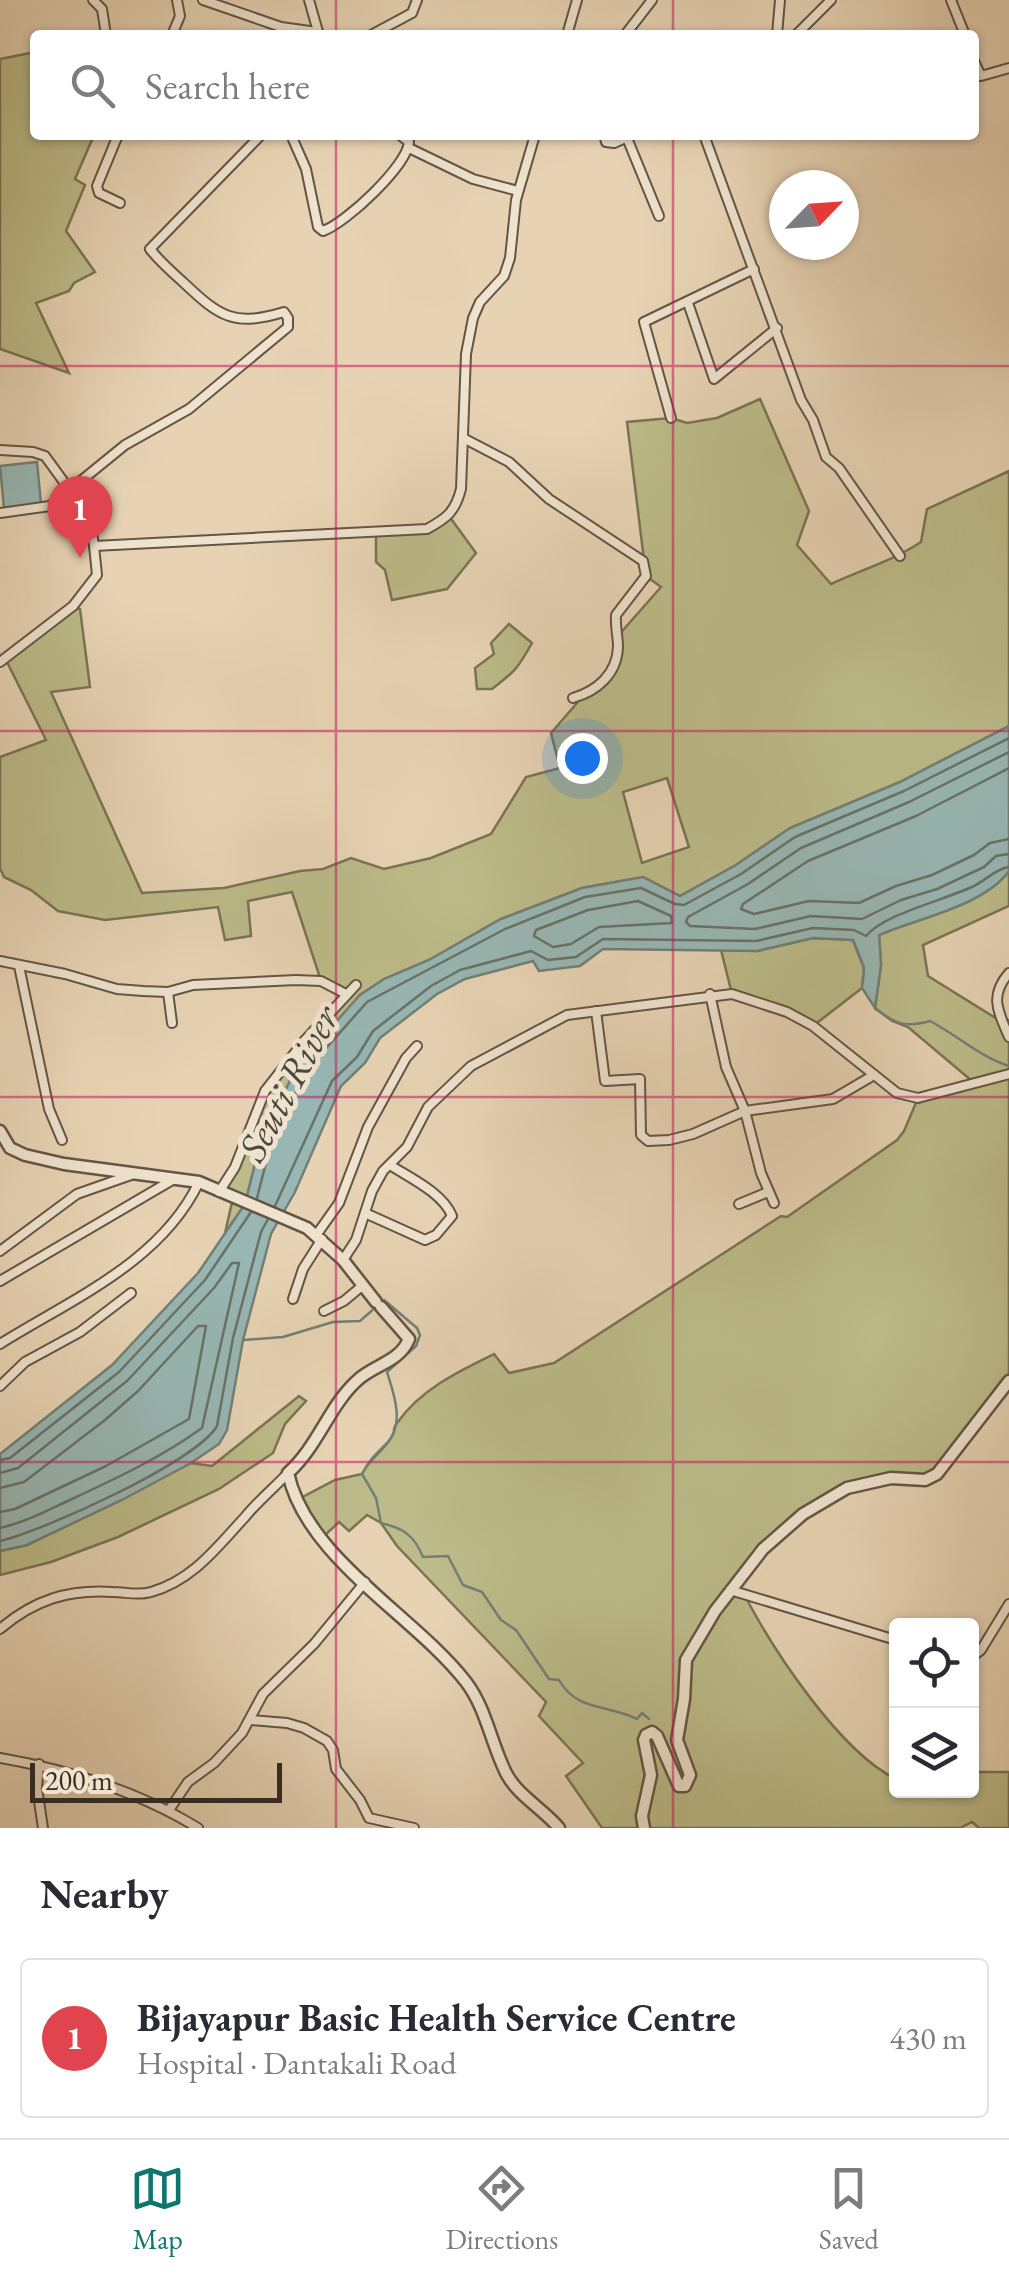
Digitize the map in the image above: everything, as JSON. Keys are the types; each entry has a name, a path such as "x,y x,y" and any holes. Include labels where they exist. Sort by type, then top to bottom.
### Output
{"street":[{"path":"94,0 102,10 105,30"},
{"path":"174,30 180,16 178,0"},
{"path":"203,0 300,30"},
{"path":"310,0 317,30"},
{"path":"380,30 412,13 417,0"},
{"path":"568,30 577,0"},
{"path":"629,30 652,0"},
{"path":"778,30 780,0"},
{"path":"801,30 831,0"},
{"path":"951,0 962,30"},
{"path":"979,72 981,76 1009,68"},
{"path":"116,140 97,186 98,193 120,203"},
{"path":"0,513 50,506 125,445 190,409 288,326 284,312 255,321 224,317 162,264 150,248 257,140"},
{"path":"294,140 306,168 318,227 323,231 363,204 409,148 406,140"},
{"path":"94,546 428,528 449,516 457,506 466,354 473,318 480,302 504,276 518,191 533,140"},
{"path":"631,140 659,216"},
{"path":"706,140 735,226 826,457 839,468 900,556"},
{"path":"409,148 474,179 518,191"},
{"path":"671,418 644,322 754,269"},
{"path":"688,304 714,379 778,328"},
{"path":"464,438 509,462 549,499 643,561 646,576 616,615 618,652 606,678 599,687 573,698"},
{"path":"0,450 45,456 90,518 97,575 72,606 0,662"},
{"path":"0,962 117,988 168,992 192,985 321,981 346,994"},
{"path":"19,966 49,1110 62,1140"},
{"path":"1009,973 996,992 995,1002 1009,1036"},
{"path":"219,1192 236,1167 266,1091 356,985"},
{"path":"168,992 172,1023"},
{"path":"710,994 726,1067 774,1203"},
{"path":"343,1260 356,1240 372,1191 407,1147 428,1107 471,1066 552,1021 596,1010 732,994 788,1012 838,1044 897,1092 918,1098 1009,1074"},
{"path":"596,1010 606,1081 640,1079 641,1135 648,1140 693,1134 744,1111 833,1099 874,1075"},
{"path":"292,1299 315,1234 339,1203 368,1127 406,1058 417,1046"},
{"path":"0,1131 5,1149 64,1164 178,1176 315,1234 343,1260 408,1339 398,1356 360,1378 302,1461 243,1518 223,1545 186,1576 150,1592 61,1595 25,1608 0,1629"},
{"path":"365,1213 424,1240 436,1235 452,1216 432,1193 390,1165"},
{"path":"0,1251 77,1194 135,1174"},
{"path":"0,1281 178,1176"},
{"path":"0,1344 139,1257 176,1222 198,1182"},
{"path":"739,1204 768,1192"},
{"path":"324,1310 362,1286"},
{"path":"0,1386 25,1362 80,1332 131,1293"},
{"path":"644,1828 642,1816 651,1776 644,1740 648,1732 655,1734 674,1780 685,1786 690,1775 677,1740 686,1660 730,1590 763,1549 824,1500 868,1481 925,1480 938,1474 1009,1381"},
{"path":"288,1473 301,1509 316,1531 460,1675 481,1707 512,1782 559,1828"},
{"path":"169,1810 188,1782 214,1763 251,1720 263,1694 314,1644 365,1582"},
{"path":"730,1590 889,1638"},
{"path":"979,1652 1009,1604"},
{"path":"251,1720 287,1723 327,1741 336,1769 370,1818 414,1828"},
{"path":"0,1758 39,1764 134,1794 198,1828"},
{"path":"39,1764 37,1788 43,1828"}],"shaded area":[{"path":"30,53 30,140 92,140 75,179 85,185 66,231 95,272 74,283 69,291 36,303 69,373 0,349 0,59"},
{"path":"760,399 809,511 797,545 831,584 921,542 927,509 1009,471 1009,726 900,782 790,828 736,865 680,896 643,877 582,888 501,919 429,960 384,979 360,995 278,1103 259,1148 245,1204 225,1233 233,1198 219,1192 235,1167 265,1091 345,994 321,981 292,892 248,901 251,936 225,940 218,907 105,920 58,911 31,890 4,877 0,868 0,757 46,740 5,658 73,606 80,609 90,687 51,692 142,893 224,888 323,869 351,858 384,869 431,858 491,834 526,777 560,768 551,733 577,703 573,698 599,687 614,664 617,637 661,587 646,576 627,422 671,418 687,423 717,418","holes":["667,778 689,847 642,863 623,792"]},
{"path":"449,516 476,553 447,589 392,600 385,570 376,562 376,531 427,529"},
{"path":"509,624 532,643 519,665 492,689 477,689 475,668 494,654 491,643"},
{"path":"1009,871 1009,906 923,945 928,976 1002,1022 1009,1020 1009,1381 937,1474 868,1481 803,1514 731,1590 744,1594 790,1670 831,1723 853,1747 889,1775 889,1798 979,1798 979,1772 1009,1772 1009,1828 979,1828 972,1822 960,1828 602,1828 566,1776 583,1763 539,1716 546,1702 397,1546 381,1523 367,1515 349,1531 339,1522 322,1538 297,1500 335,1480 362,1474 388,1443 407,1411 441,1382 494,1354 509,1373 554,1363 781,1216 787,1217 897,1140 918,1098 972,1081 908,1027 875,1008 881,965 879,935 949,910 998,883"},
{"path":"813,938 853,940 864,968 862,988 813,1026 732,994 721,950 758,951"},
{"path":"299,1396 306,1401 285,1424 273,1453 219,1489 118,1537 51,1562 0,1575 0,1551 27,1545 191,1463 212,1466"}],"water":[{"path":"37,462 41,504 4,508 0,466"},
{"path":"1009,726 1009,871 998,883 967,902 879,935 881,965 875,1008 862,988 864,968 853,940 813,938 757,951 603,949 580,966 539,971 533,961 465,979 437,994 380,1038 365,1063 341,1086 295,1192 271,1234 243,1340 227,1430 219,1444 122,1500 27,1545 0,1551 0,1454 112,1365 198,1273 245,1204 259,1148 297,1065 360,995 501,919 582,888 643,877 680,896 736,865 790,828 900,782"}],"waterway":[{"path":"853,940 864,968 863,980"},
{"path":"876,998 875,1008 895,1021 930,1021 1009,1066"},
{"path":"244,1340 283,1337 333,1322 360,1321 384,1300 417,1328 420,1335 416,1346 387,1372 396,1427 362,1474 376,1498 381,1523 407,1534 423,1557 448,1556 463,1585 482,1592 501,1620 516,1630 549,1679 559,1680 584,1702 637,1719 642,1713 649,1719"}],"place":[{"name":"Bijayapur Basic Health Service Centre","path":"80,558"}],"water label":[{"name":"Seuti River","path":"288,1083"}]}
